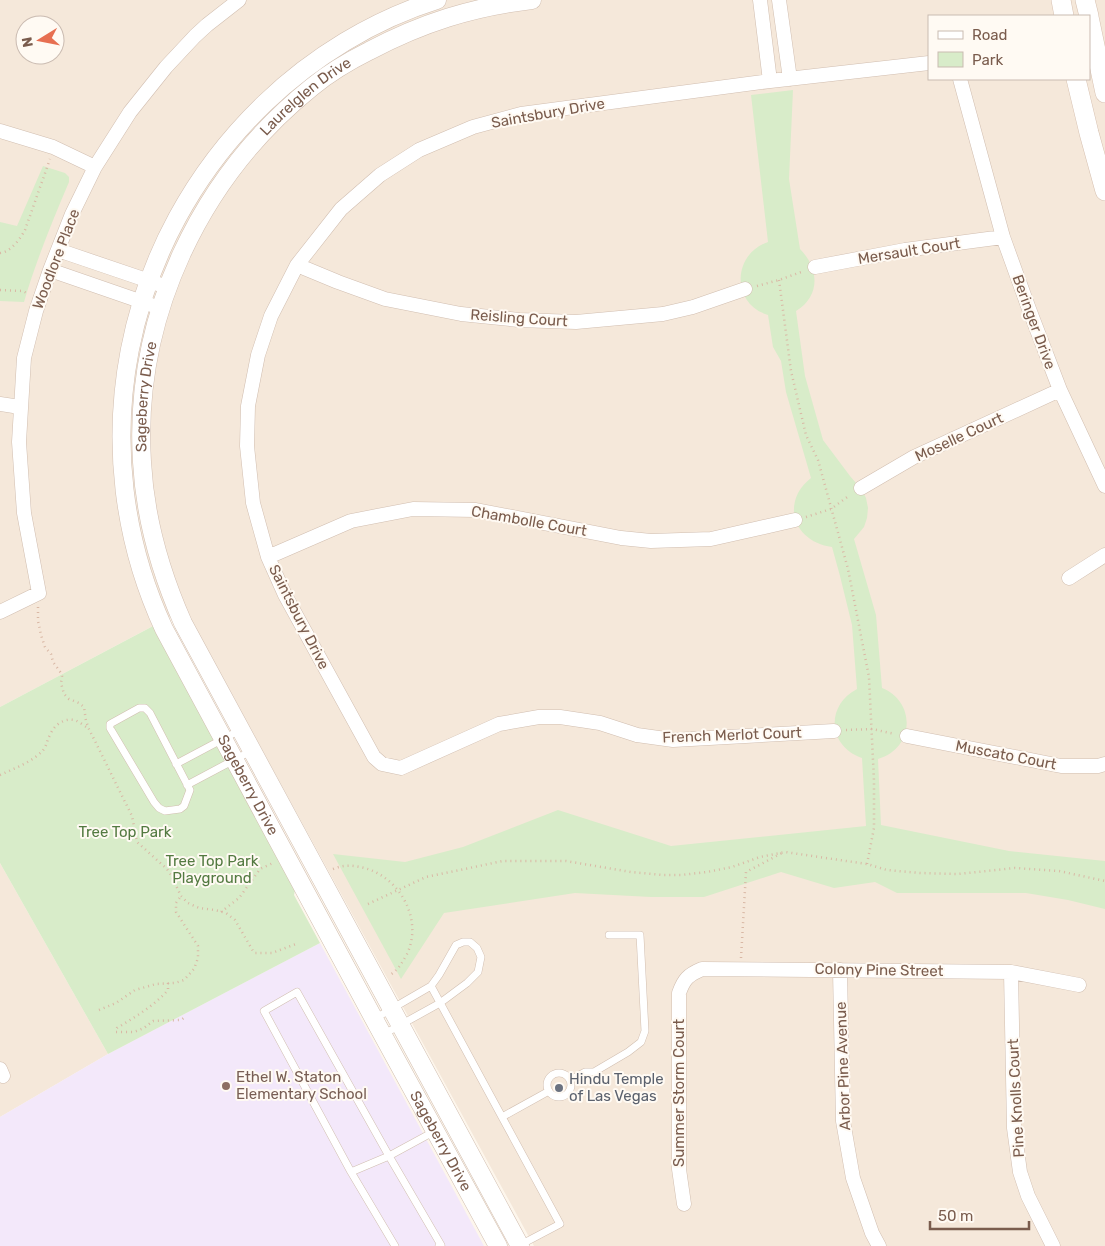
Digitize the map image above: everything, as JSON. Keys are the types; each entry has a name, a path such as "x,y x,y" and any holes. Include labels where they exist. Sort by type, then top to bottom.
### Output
{"main road":[{"path":"1061,0 1064,15"},
{"path":"1086,0 1089,15"},
{"path":"1090,22 1105,93"},
{"path":"1076,80 1105,191"}],"street":[{"name":"Woodlore Place","path":"39,593 24,513 19,442 24,358 36,311 72,214 95,167 130,112 166,67 207,25 239,0"},
{"name":"Laurelglen Drive","path":"145,291 166,238 178,215 220,153 250,117 293,78 336,48 382,22 437,0"},
{"name":"Laurelglen Drive","path":"164,298 191,233 222,182 282,113 312,87 358,57 467,5 492,6 532,0"},
{"path":"760,0 770,81"},
{"path":"779,0 790,78"},
{"name":"Saintsbury Drive","path":"401,768 382,764 374,757 285,595 268,557 253,503 247,446 248,406 258,355 271,316 297,265 341,209 380,175 419,150 473,127 522,114 790,78 928,63"},
{"name":"Beringer Drive","path":"960,80 1003,237 1060,390 1105,486"},
{"path":"0,131 53,148 95,167"},
{"name":"Mersault Court","path":"815,266 905,250 1003,237"},
{"path":"58,250 164,298"},
{"name":"Reisling Court","path":"297,265 338,282 385,298 462,314 519,320 576,322 662,314 693,307 745,288"},
{"path":"50,270 145,291 164,298"},
{"name":"Sageberry Drive","path":"145,291 128,359 121,422 124,481 131,533 141,572 155,610 222,739 498,1246"},
{"name":"Sageberry Drive","path":"164,298 147,362 141,418 141,440 143,475 150,525 168,587 183,623 251,751 520,1246"},
{"name":"Moselle Court","path":"860,488 914,457 1060,390"},
{"path":"0,404 20,407"},
{"name":"Chambolle Court","path":"268,557 351,520 413,509 476,510 621,538 650,541 711,538 796,520"},
{"path":"1069,578 1105,555"},
{"path":"0,612 39,593"},
{"name":"French Merlot Court","path":"401,768 499,724 539,717 560,717 600,723 636,734 673,740 834,731"},
{"name":"Muscato Court","path":"908,736 1061,766 1098,766 1105,764"},
{"name":"Colony Pine Street","path":"683,982 692,974 702,969 840,970 1011,972 1078,986"},
{"name":"Arbor Pine Avenue","path":"840,970 843,1121 853,1178 872,1233 879,1246"},
{"name":"Pine Knolls Court","path":"1011,972 1014,1128 1020,1172 1028,1196 1053,1246"},
{"name":"Summer Storm Court","path":"683,982 679,993 679,1169 684,1204"}],"lane":[{"path":"139,708 145,708 150,713 187,785 190,790 184,806 180,809 165,811 160,808 154,802 110,728 110,724 139,708"},
{"path":"176,764 240,730"},
{"path":"187,785 251,751"},
{"path":"570,1080 585,1072 594,1072 628,1052 641,1042 645,1032 640,934 609,935"},
{"path":"374,1019 431,986 456,945 470,942 477,948 481,956 478,972 467,983 453,995 383,1035"},
{"path":"431,986 560,1224 520,1246"},
{"path":"395,1246 351,1172 264,1011 298,992 441,1245 439,1246"},
{"path":"563,1073 570,1080 571,1089 566,1095 558,1097 549,1091 547,1083 555,1074 563,1073"},
{"path":"502,1117 549,1091"},
{"path":"351,1172 389,1156 435,1130"}],"path":[{"path":"0,253 4,253 13,246 25,230 53,148"},
{"path":"745,288 779,280 815,266"},
{"path":"779,280 791,370 806,436 818,460 848,568 870,677 874,828 867,864"},
{"path":"0,290 23,291 40,300"},
{"path":"796,520 831,509 860,488"},
{"path":"39,593 38,621 45,647 51,654 52,662 61,672 64,694 84,707 89,729 132,816 137,842 167,869 180,896 188,903 199,908 226,913 235,920 256,953 272,953 296,944"},
{"path":"0,775 38,755 46,747 55,727 62,721 75,720 89,729"},
{"path":"834,731 872,729 908,736"},
{"path":"740,969 746,872 785,852"},
{"path":"368,904 426,877 503,861 566,860 632,872 681,875 724,869 760,857 785,852 867,864 887,870 920,873 958,874 1015,868 1059,871 1105,880"},
{"path":"221,912 239,898 260,869 272,863"},
{"path":"332,869 343,866 365,868 382,876 398,889 406,902 412,926 409,949 398,969 390,975"},
{"path":"99,1010 116,1003 135,990 156,984 175,983 184,980 194,969 198,958 198,946 176,912 176,903 180,896"},
{"path":"168,983 168,990 163,996 137,1016 117,1028 116,1032 134,1032 144,1028 153,1021 181,1020 186,1018"}],"shaded area":[{"path":"0,0 1105,0 1105,1246 534,1246 185,609 0,707"},
{"path":"0,863 108,1054 0,1117"},
{"name":"Ethel W. Staton Elementary School","path":"320,943 484,1246 0,1246 0,1117 108,1054"}],"green space":[{"path":"793,90 789,179 800,249 814,273 813,290 810,298 796,311 805,376 823,440 862,490 866,498 867,518 864,527 854,539 876,615 882,688 893,695 901,704 906,714 907,725 899,746 890,754 878,759 881,825 1009,851 1105,861 1105,909 1026,893 897,893 875,882 834,888 781,872 704,897 651,897 575,893 444,913 401,979 333,854 405,862 463,847 558,810 671,846 866,826 862,758 842,745 835,725 840,705 847,696 857,689 852,625 832,547 822,545 806,536 796,521 794,512 798,493 811,478 786,392 781,361 773,347 768,315 756,309 747,301 742,290 742,267 756,248 768,242 751,95"},
{"path":"43,166 65,173 69,177 69,182 24,302 0,301 0,222 17,226"},
{"name":"Tree Top Park","path":"155,625 296,885 294,895 320,943 108,1054 0,863 0,707"}],"place":[{"name":"Ethel W. Staton Elementary School","path":"226,1086"},
{"name":"Hindu Temple of Las Vegas","path":"559,1088"}],"park label":[{"name":"Tree Top Park Playground","path":"212,870"}]}
